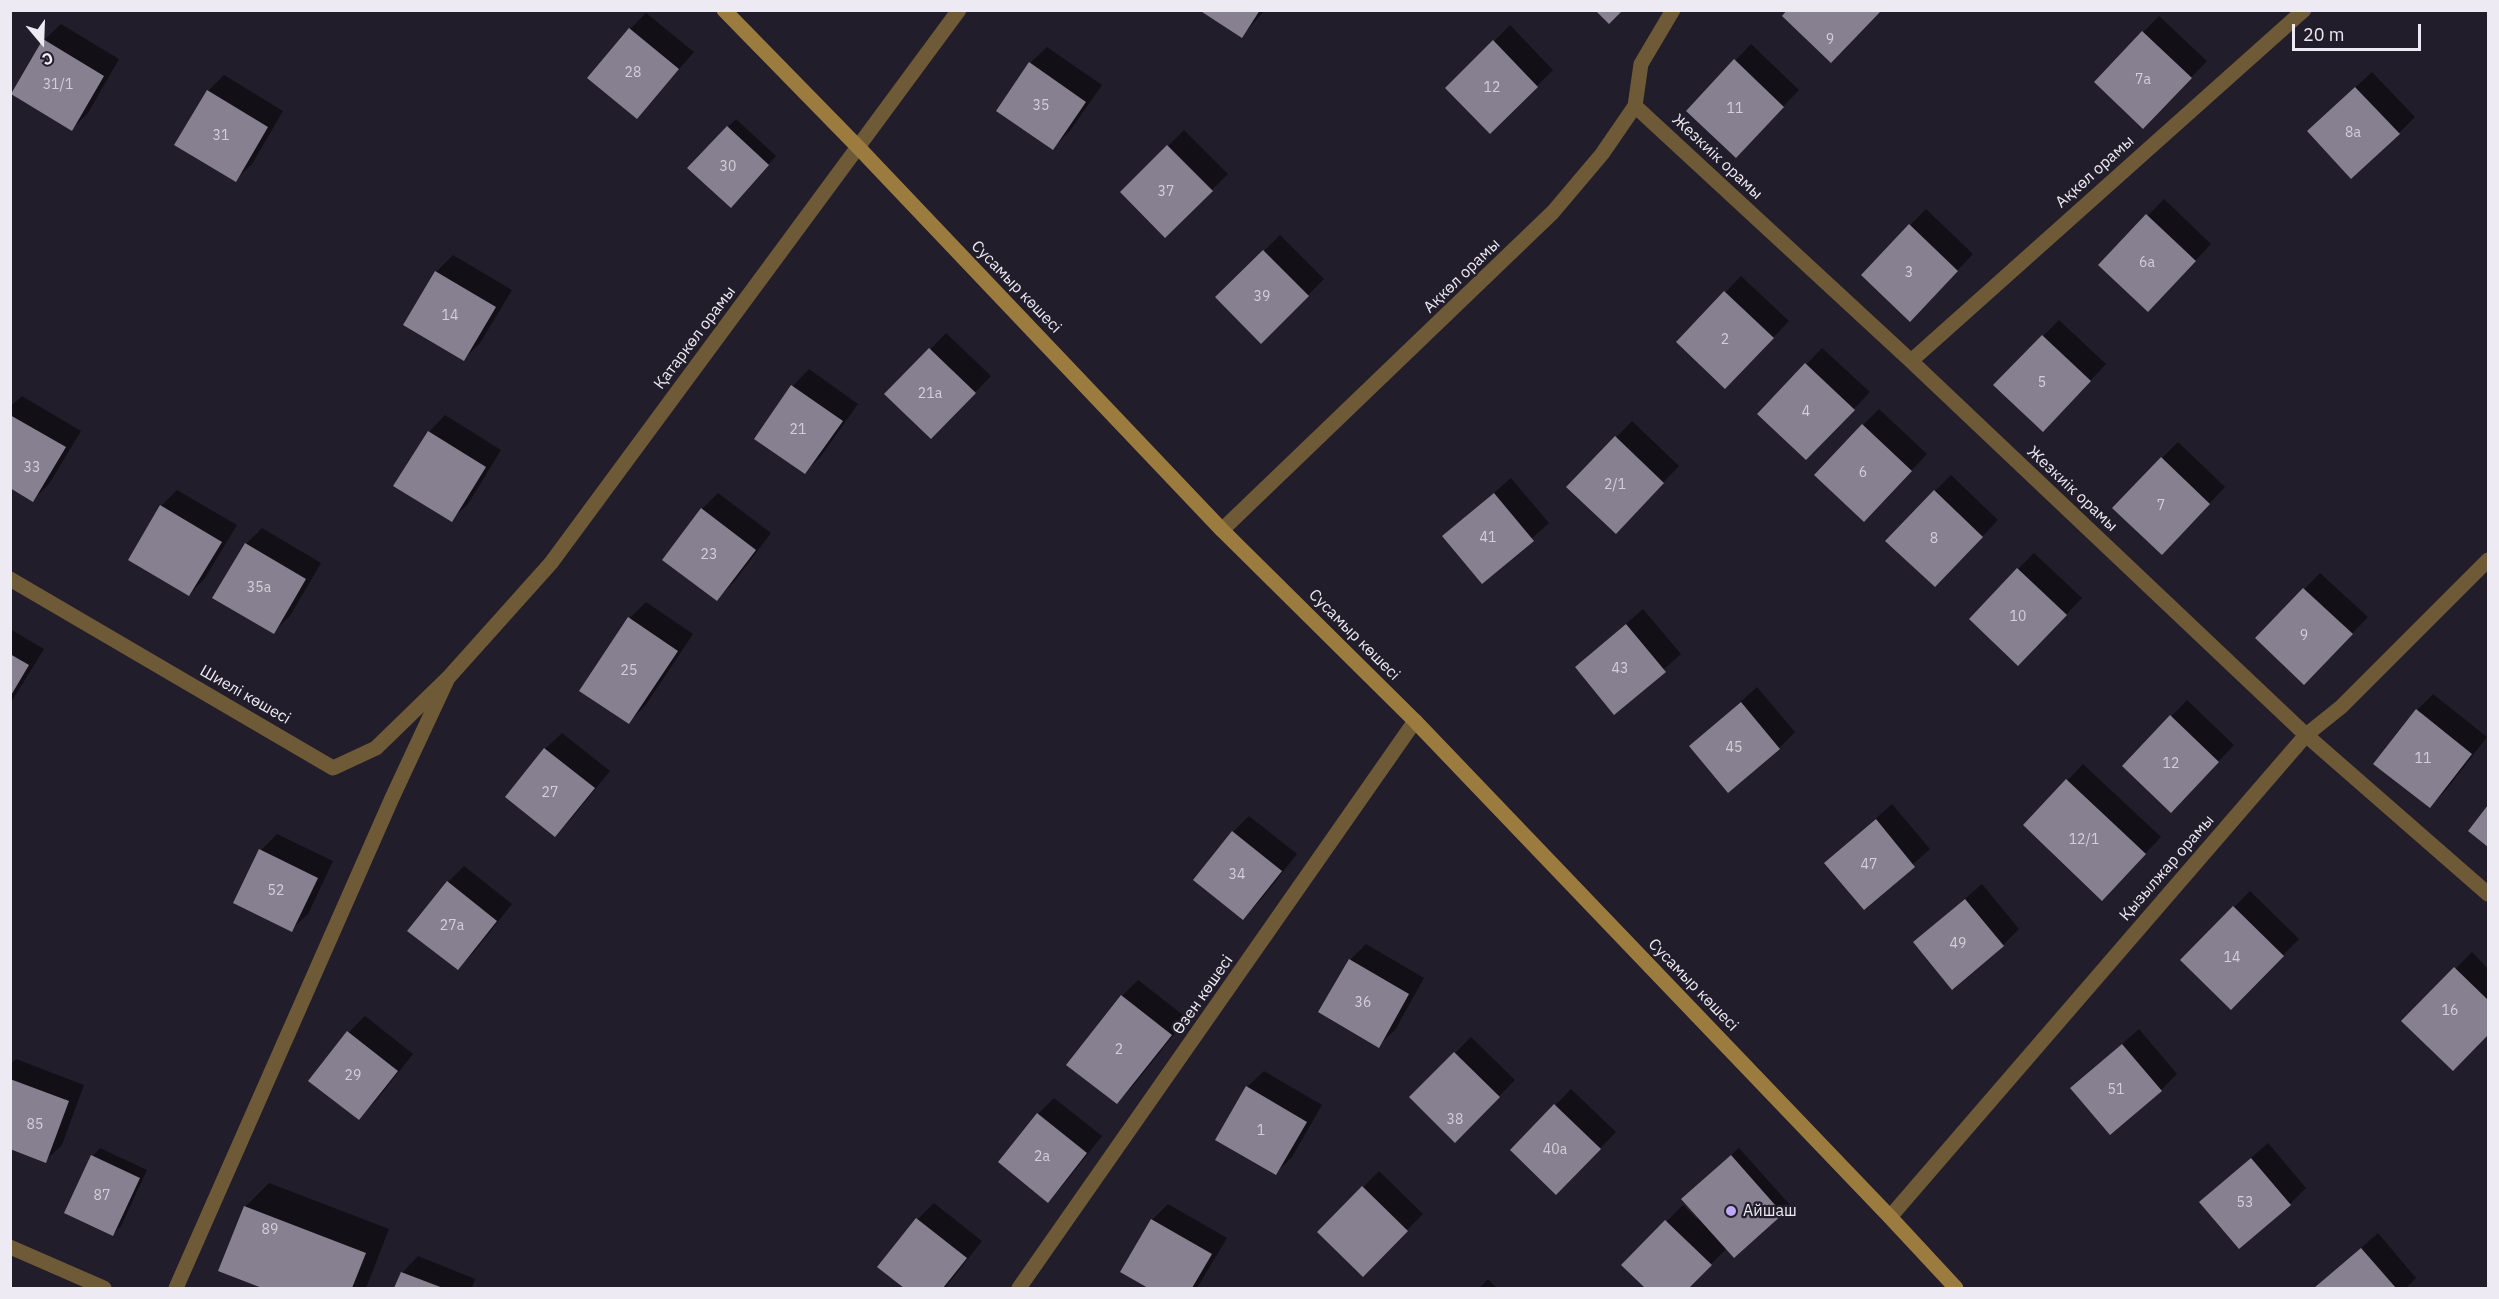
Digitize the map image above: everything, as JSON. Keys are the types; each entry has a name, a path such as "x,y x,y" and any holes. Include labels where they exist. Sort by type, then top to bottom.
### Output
{"main road":[{"name":"Сусамыр көшесі","path":"724,10 859,148 1222,530 1415,721 1956,1288"}],"street":[{"name":"Қатаркөл орамы","path":"448,678 550,563 859,148 958,10"},
{"name":"Ақкөл орамы","path":"1222,530 1553,212 1602,154 1635,106 1641,64 1673,10"},
{"name":"Ақкөл орамы","path":"1911,361 2304,10"},
{"name":"Жезкиік орамы","path":"1635,106 1911,361 2306,735 2488,894"},
{"name":"Қызылжар орамы","path":"1890,1217 2306,735 2342,707 2488,560"},
{"name":"Шиелі көшесі","path":"10,579 333,768 375,748 448,678"},
{"path":"176,1288 392,798 448,678"},
{"name":"Өзен көшесі","path":"1019,1288 1415,721"},
{"path":"10,1247 104,1288"}],"building":[{"path":"1199,10 1260,10 1242,38"},
{"path":"1595,10 1623,10 1609,24"},
{"path":"1787,10 1878,10 1880,12 1831,63 1782,16"},
{"path":"629,28 679,69 637,119 587,78"},
{"path":"2142,31 2192,78 2143,129 2094,82"},
{"path":"43,39 104,76 72,131 11,94"},
{"path":"1493,40 1538,87 1490,134 1445,88"},
{"path":"1734,59 1784,107 1736,158 1686,111"},
{"path":"1029,62 1086,102 1053,150 996,111"},
{"path":"2355,87 2400,134 2351,179 2307,131"},
{"path":"207,90 268,127 236,182 174,145"},
{"path":"727,126 769,165 731,208 687,168"},
{"path":"1167,145 1213,191 1165,238 1120,192"},
{"path":"2146,214 2196,261 2148,312 2098,265"},
{"path":"1909,224 1958,271 1910,322 1861,275"},
{"path":"1263,250 1309,296 1261,344 1215,297"},
{"path":"435,271 496,307 464,361 403,325"},
{"path":"1724,291 1774,338 1725,389 1676,342"},
{"path":"2042,335 2091,381 2043,432 1993,385"},
{"path":"929,348 976,393 931,439 884,394"},
{"path":"1805,363 1855,410 1806,460 1757,414"},
{"path":"791,385 843,421 805,474 754,439"},
{"path":"10,415 66,447 33,502 10,488"},
{"path":"1862,424 1912,471 1864,522 1814,475"},
{"path":"428,431 486,467 452,522 393,486"},
{"path":"1615,436 1664,483 1616,534 1566,487"},
{"path":"2161,457 2210,504 2162,555 2112,508"},
{"path":"1934,490 1983,537 1935,587 1885,541"},
{"path":"1494,493 1534,541 1482,584 1442,536"},
{"path":"160,505 222,542 189,596 128,560"},
{"path":"701,508 756,550 717,601 662,560"},
{"path":"245,543 306,579 274,634 212,598"},
{"path":"2017,568 2067,615 2018,666 1969,619"},
{"path":"2303,588 2353,634 2304,685 2255,638"},
{"path":"628,617 678,651 629,724 579,691"},
{"path":"1626,624 1666,672 1614,715 1575,667"},
{"path":"10,654 29,665 10,697"},
{"path":"1741,702 1780,749 1728,793 1689,746"},
{"path":"2416,709 2472,754 2430,808 2373,764"},
{"path":"2170,715 2219,762 2171,813 2122,766"},
{"path":"544,748 595,788 555,837 505,797"},
{"path":"2066,779 2146,854 2102,901 2023,825"},
{"path":"2488,805 2488,847 2468,831"},
{"path":"1876,819 1915,867 1864,910 1824,863"},
{"path":"1232,831 1282,871 1243,920 1193,880"},
{"path":"259,849 318,878 292,932 233,903"},
{"path":"447,881 497,921 458,970 407,931"},
{"path":"1965,899 2004,946 1952,990 1913,942"},
{"path":"2233,906 2284,956 2231,1010 2180,960"},
{"path":"1349,959 1409,994 1379,1048 1318,1012"},
{"path":"2454,967 2488,1000 2488,1035 2453,1071 2401,1021"},
{"path":"1121,995 1172,1035 1117,1104 1066,1065"},
{"path":"347,1031 398,1071 359,1120 308,1081"},
{"path":"2122,1044 2162,1091 2110,1135 2070,1088"},
{"path":"1454,1052 1500,1097 1455,1143 1409,1097"},
{"path":"10,1079 69,1101 46,1163 10,1149"},
{"path":"1246,1086 1307,1122 1276,1175 1215,1140"},
{"path":"1554,1104 1601,1149 1556,1195 1510,1150"},
{"path":"1037,1113 1087,1153 1048,1203 998,1162"},
{"path":"91,1155 140,1178 113,1236 64,1213"},
{"path":"1731,1155 1783,1214 1734,1258 1681,1199"},
{"path":"2251,1158 2291,1205 2239,1249 2199,1202"},
{"path":"1362,1186 1408,1231 1363,1277 1317,1232"},
{"path":"244,1206 366,1253 352,1288 262,1288 218,1271"},
{"path":"916,1218 967,1258 943,1288 904,1288 877,1267"},
{"path":"1151,1219 1212,1254 1192,1288 1148,1288 1120,1272"},
{"path":"1665,1220 1712,1265 1689,1288 1645,1288 1621,1265"},
{"path":"2361,1248 2396,1288 2314,1288"},
{"path":"401,1272 443,1288 394,1288"}],"place":[{"name":"Айшаш","path":"1731,1211"}]}
